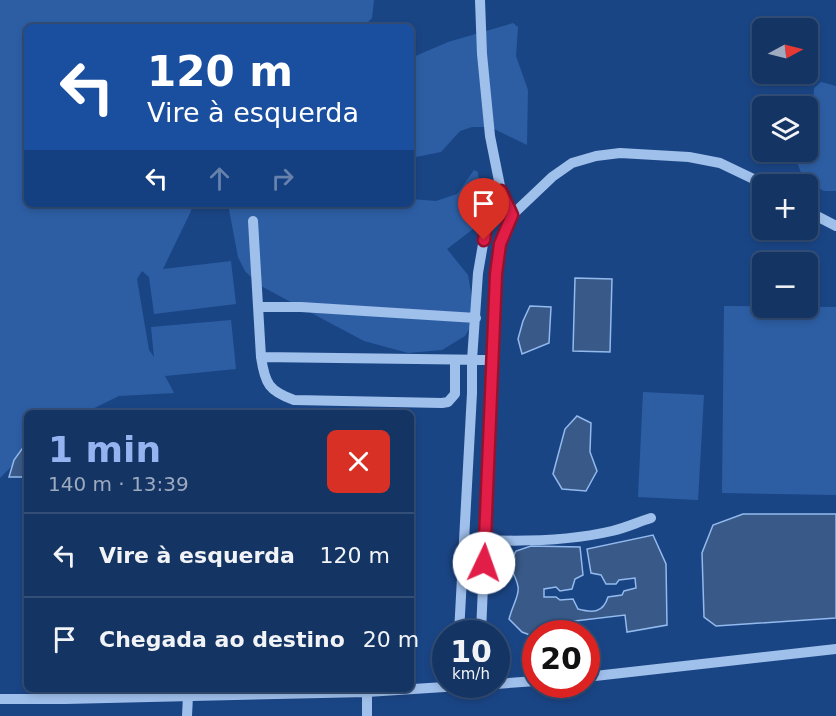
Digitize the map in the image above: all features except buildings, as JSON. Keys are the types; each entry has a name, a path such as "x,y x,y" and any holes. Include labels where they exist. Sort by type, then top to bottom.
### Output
{"street":[{"path":"480,0 482,54 490,136 501,191 512,215"},
{"path":"482,620 496,274 500,244 512,215 552,177 572,163 596,156 620,153 689,157 720,163 752,178"},
{"path":"460,620 478,273 487,221 501,191"},
{"path":"818,217 836,226"},
{"path":"252,220 264,378 278,394 294,400 448,402 455,394 455,360"},
{"path":"258,307 300,307 476,318"},
{"path":"261,357 494,360"},
{"path":"464,539 568,538 612,531 651,518"},
{"path":"600,674 836,649"},
{"path":"414,688 432,687"},
{"path":"0,699 367,692 367,716"},
{"path":"187,716 188,696"}],"shaded area":[{"path":"0,0 374,0 372,18 366,24 24,24 24,207 191,207 163,269 231,261 236,304 154,314 149,277 142,271 137,279 149,350 154,357 151,327 231,320 236,369 165,376 174,393 119,396 90,410 24,410 24,454 0,478"},
{"path":"513,23 518,27 516,56 528,90 527,145 490,127 472,127 460,131 441,152 414,157 414,57 448,42"},
{"path":"821,82 836,86 836,191 824,191 818,188 818,174 802,174 797,162 818,162 818,96 814,96 814,88"},
{"path":"474,170 478,172 483,216 473,229 447,249 468,275 473,304 471,326 465,336 442,350 408,353 364,341 259,285 245,271 238,257 229,207 414,207 414,199 436,201 457,194"},
{"path":"575,278 612,279 610,352 573,351"},
{"path":"530,306 551,307 549,343 522,354 518,339"},
{"path":"724,306 752,306 752,318 818,318 818,307 836,307 836,495 722,493"},
{"path":"643,392 704,395 698,500 638,497"},
{"path":"577,416 591,423 590,452 597,471 586,491 562,489 553,474 565,429"},
{"path":"24,446 24,477 9,477 14,460"},
{"path":"743,514 836,514 836,618 716,626 704,617 702,553 713,525"},
{"path":"653,535 666,564 667,625 627,632 625,615 583,620 522,620 522,632 509,619 518,592 517,582 509,565 516,551 531,546 580,547 583,575 575,579 572,589 560,591 556,587 544,589 544,597 556,597 560,600 573,599 578,609 593,611 600,609 608,597 622,595 624,591 636,588 635,578 619,580 616,584 606,584 601,575 591,573 587,549"}],"route":[{"path":"484,240 487,221 501,191 512,215 500,244 496,274 484,563"}]}
